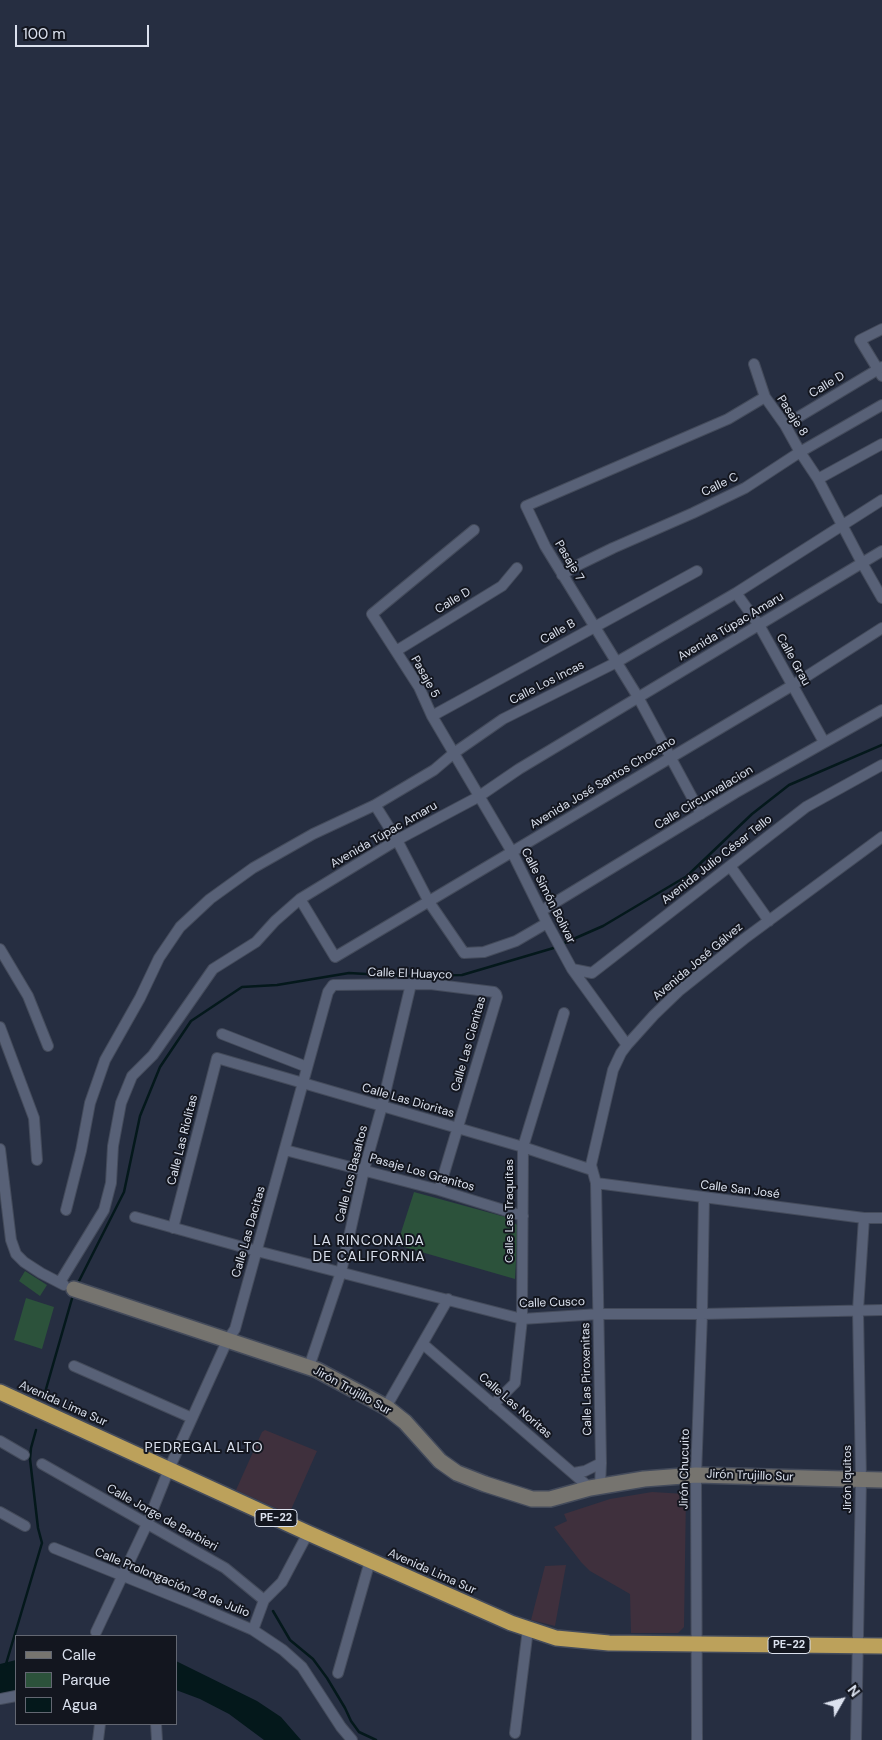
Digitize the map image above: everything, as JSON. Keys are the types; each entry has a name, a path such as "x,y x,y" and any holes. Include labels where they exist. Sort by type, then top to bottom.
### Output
{"highway":[{"name":"Avenida Lima Sur","path":"0,1392 510,1623 556,1638 608,1643 882,1646"}],"street":[{"path":"881,371 860,340 882,329"},
{"name":"Pasaje 8","path":"754,364 765,397 785,425 818,479 882,598"},
{"name":"Calle D","path":"785,425 881,371"},
{"name":"Pasaje 7","path":"701,814 638,697 596,626 562,576 526,506 728,419 765,397"},
{"name":"Calle C","path":"562,576 613,548 745,488 800,452 882,405"},
{"path":"818,479 882,444"},
{"name":"Calle Los Incas","path":"66,1210 81,1151 90,1103 105,1060 140,998 159,958 180,927 210,899 253,868 313,834 375,805 434,770 454,753 503,719 617,662 736,593 882,500"},
{"name":"Pasaje 5","path":"454,753 432,716 419,686 372,614 474,530"},
{"name":"Avenida Túpac Amaru","path":"60,1282 104,1210 111,1183 114,1146 121,1103 132,1076 153,1055 213,969 256,942 274,921 300,899 397,840 478,797 519,768 882,551"},
{"name":"Calle D","path":"396,650 502,586 517,568"},
{"name":"Calle B","path":"432,716 697,571"},
{"name":"Calle Grau","path":"736,593 759,625 824,742"},
{"name":"Avenida José Santos Chocano","path":"300,899 335,957 793,685 882,628"},
{"name":"Calle Circunvalacion","path":"541,911 701,814 882,710"},
{"name":"Calle Simón Bolivar","path":"454,753 478,797 512,852 572,969 627,1045"},
{"name":"Avenida Julio César Tello","path":"572,969 592,973 806,807 882,765"},
{"path":"375,805 397,840 429,902 464,953 484,952 516,941 547,923"},
{"name":"Avenida José Gálvez","path":"596,1183 591,1159 610,1078 616,1062 627,1045 680,990 882,837"},
{"path":"730,866 769,921"},
{"path":"0,949 28,996 48,1046"},
{"name":"Calle Los Basaltos","path":"309,1367 341,1272 364,1170 382,1106 411,984"},
{"name":"Calle El Huayco","path":"328,992 333,986 430,984 494,992"},
{"name":"Calle Las Dacitas","path":"96,1632 148,1524 169,1469 227,1340 235,1329 328,992"},
{"name":"Calle Las Cienitas","path":"439,1190 497,997 494,992"},
{"name":"Calle Las Traquitas","path":"494,1405 515,1383 522,1319 523,1147 564,1013"},
{"path":"0,1027 34,1118 37,1160"},
{"path":"222,1034 307,1067"},
{"name":"Calle Las Dioritas","path":"217,1058 523,1147 592,1170"},
{"name":"Calle Las Riolitas","path":"174,1228 217,1058"},
{"path":"0,1149 11,1240 16,1254 32,1268 74,1289"},
{"name":"Pasaje Los Granitos","path":"285,1150 439,1190 523,1216"},
{"name":"Calle San José","path":"596,1183 864,1218 882,1218"},
{"name":"Calle Las Piroxenitas","path":"595,1487 601,1462 596,1183"},
{"name":"Jirón Chucuito","path":"697,1740 696,1475 704,1198"},
{"name":"Calle Cusco","path":"135,1217 257,1251 522,1319 599,1314 882,1310"},
{"name":"Jirón Iquitos","path":"856,1740 861,1480 858,1310 864,1218"},
{"name":"Jirón Trujillo Sur","path":"74,1289 309,1367 335,1378 386,1407 405,1422 440,1461 466,1478 516,1495 542,1500 595,1487 644,1478 696,1475 882,1480"},
{"path":"386,1407 448,1299"},
{"name":"Calle Las Noritas","path":"423,1344 574,1473 595,1487"},
{"path":"74,1366 192,1418"},
{"path":"0,1441 24,1455"},
{"path":"574,1473 585,1471 601,1462"},
{"name":"Calle Jorge de Barbieri","path":"42,1464 225,1568 264,1600"},
{"path":"1,1515 25,1526"},
{"path":"253,1630 264,1600 282,1582 308,1533"},
{"name":"Calle Prolongación 28 de Julio","path":"54,1548 253,1630 283,1650 302,1667 341,1727 352,1740"},
{"path":"338,1673 370,1561"},
{"path":"515,1733 528,1629"},
{"path":"0,1699 15,1696"},
{"path":"98,1740 100,1725"},
{"path":"156,1725 157,1740"}],"shaded area":[{"path":"265,1430 317,1451 289,1514 236,1490 262,1432"},
{"path":"652,1492 686,1494 684,1627 678,1633 631,1633 630,1594 590,1571 554,1527 567,1521 564,1514 610,1499"},
{"path":"566,1565 555,1626 531,1620 545,1566"}],"green space":[{"path":"414,1192 509,1218 518,1226 515,1279 397,1245"},
{"path":"25,1271 47,1285 40,1296 19,1281"},
{"path":"26,1298 54,1307 42,1349 14,1340"}],"water":[{"path":"15,1660 15,1691 0,1694 0,1664"},
{"path":"178,1662 257,1701 281,1717 301,1740 264,1740 229,1714 200,1699 178,1691"}],"waterway":[{"path":"562,944 603,926 687,876 752,814 789,785 882,745"},
{"path":"77,1285 124,1192 140,1116 160,1067 191,1021 242,987 277,985 349,973 401,976 462,975 557,947"},
{"path":"44,1396 73,1295"},
{"path":"6,1664 42,1543 38,1528 30,1459 36,1430"},
{"path":"273,1611 290,1640 313,1659 327,1678 359,1732 376,1740"}],"district":[{"name":"LA RINCONADA DE CALIFORNIA","path":"369,1250"},
{"name":"PEDREGAL ALTO","path":"204,1448"}]}
